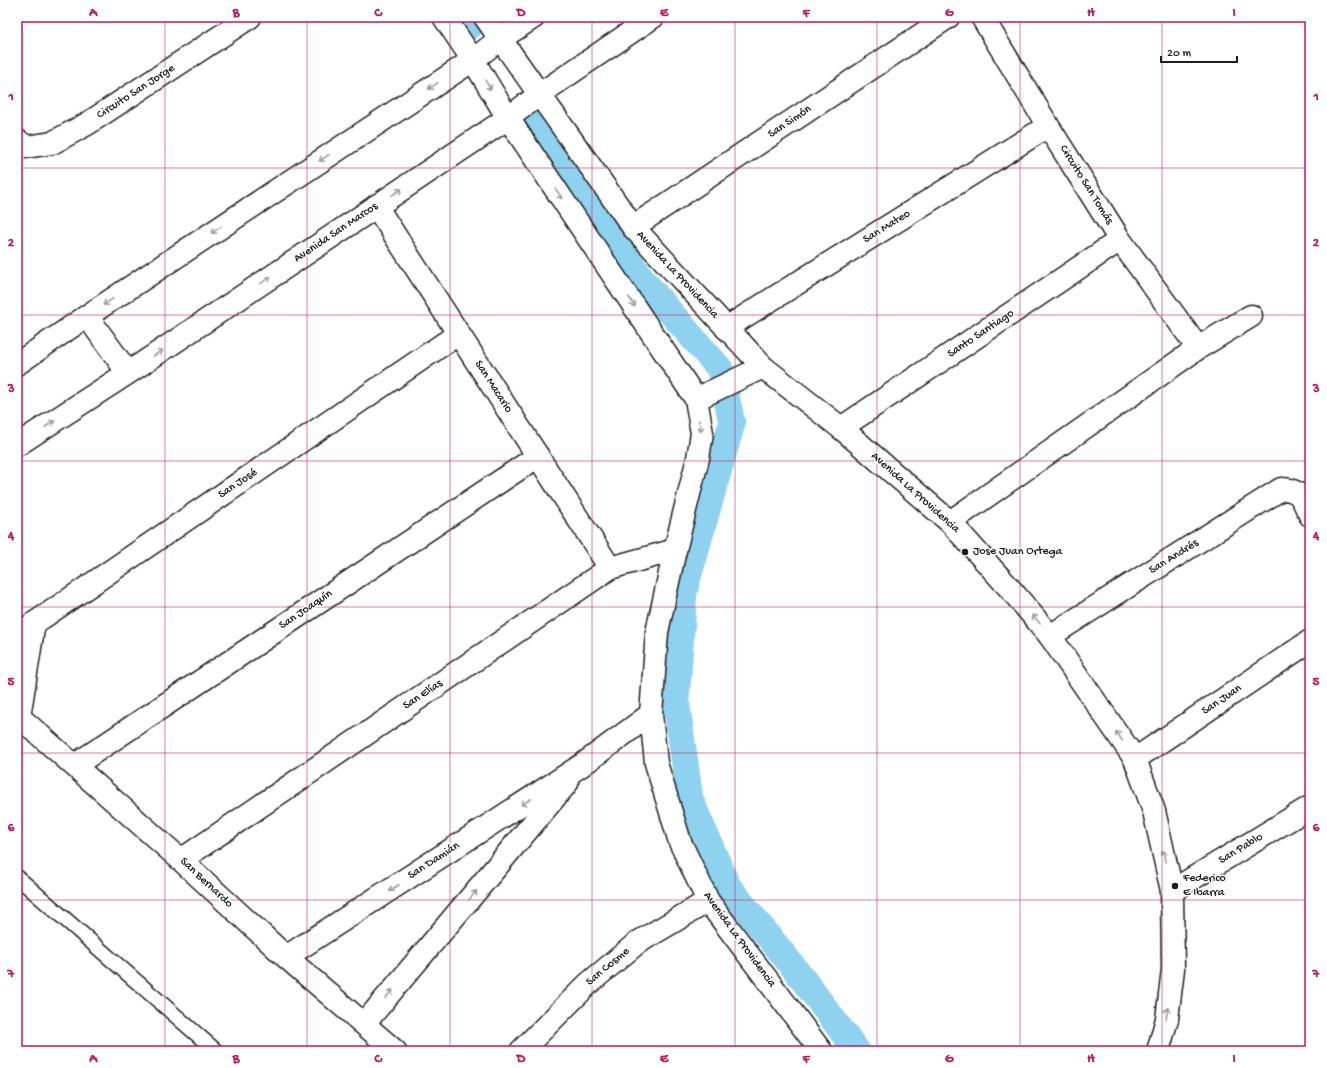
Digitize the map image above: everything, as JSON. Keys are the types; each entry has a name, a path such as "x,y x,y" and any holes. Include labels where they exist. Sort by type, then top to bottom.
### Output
{"street":[{"name":"Circuito San Jorge","path":"17,140 26,147 52,143 87,124 250,17"},
{"name":"Avenida La Providencia","path":"444,17 473,60 508,118 705,395 702,433 698,458 675,550 657,632 651,714 656,763 680,842 708,901 821,1051"},
{"name":"Avenida La Providencia","path":"485,17 633,227 726,328 754,371 841,428 950,522 1050,636 1135,758 1154,811 1172,891 1173,969 1167,1019 1158,1051"},
{"path":"17,364 473,60 500,39 534,17"},
{"name":"Avenida San Marcos","path":"17,445 128,373 508,118 540,94 653,17"},
{"name":"San Simón","path":"633,227 948,17"},
{"name":"Circuito San Tomás","path":"982,17 1048,126 1120,240 1198,348"},
{"name":"San Mateo","path":"726,328 1048,126"},
{"name":"San Macario","path":"376,206 610,568"},
{"name":"Santo Santiago","path":"841,428 1120,240"},
{"path":"87,316 128,373"},
{"path":"950,522 1198,348 1251,316"},
{"name":"San José","path":"26,629 458,334"},
{"path":"705,395 754,371"},
{"name":"San Joaquín","path":"75,765 538,456"},
{"name":"San Andrés","path":"1050,636 1281,489 1290,489 1299,494 1310,515"},
{"name":"San Elías","path":"181,860 610,568 675,550"},
{"path":"18,716 26,629"},
{"name":"San Juan","path":"1135,758 1310,641"},
{"name":"San Damián","path":"286,957 582,765 651,714"},
{"name":"San Bernardo","path":"18,716 181,860 286,957 395,1051"},
{"name":"San Damián","path":"364,1024 582,765"},
{"name":"San Pablo","path":"1172,891 1310,807"},
{"name":"San Cosme","path":"521,1051 588,984 637,943 708,901"}],"lane":[{"path":"17,877 216,1051"}],"waterway":[{"path":"464,17 470,26"},
{"path":"530,122 645,283 720,369 732,423 684,591 676,700 690,799 727,885 795,969 857,1051"}],"place":[{"name":"Jose Juan Ortega","path":"965,552"},
{"name":"Federico E Ibarra","path":"1175,886"}]}
